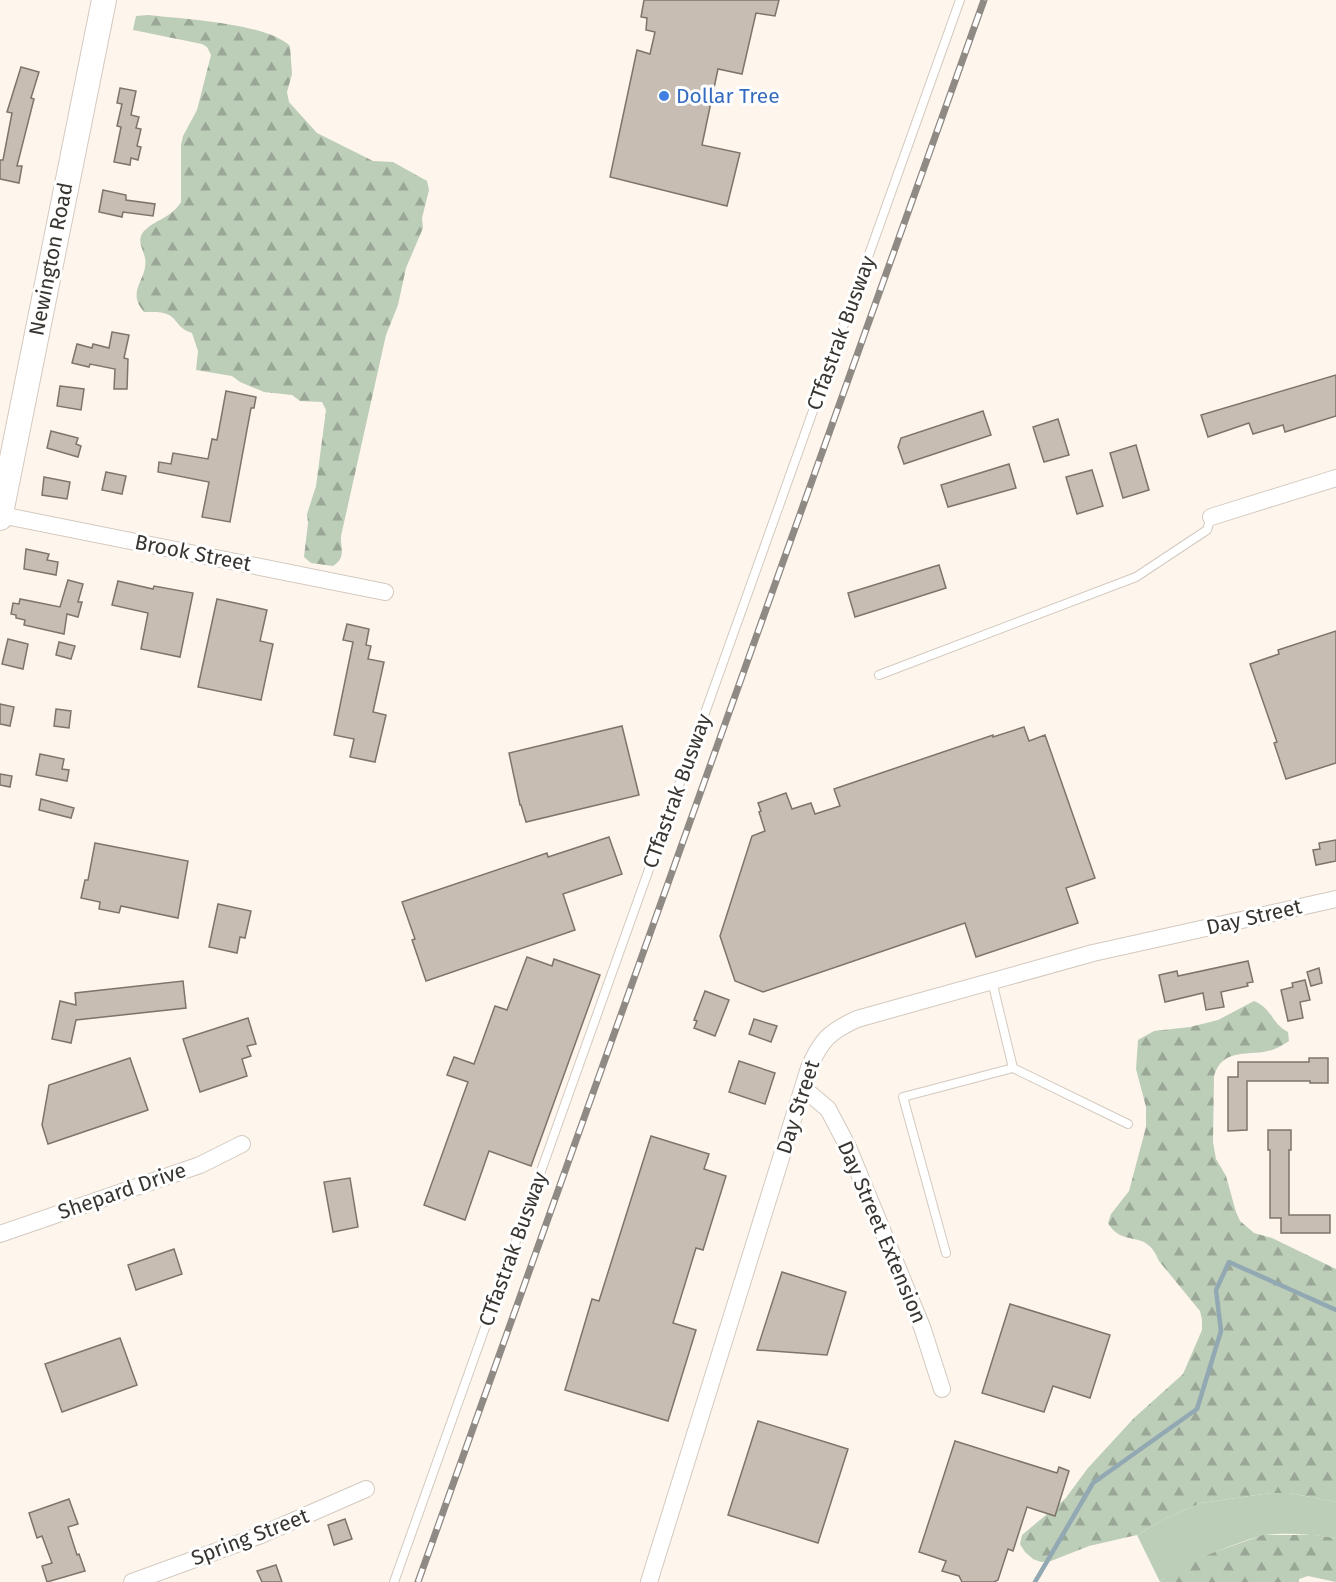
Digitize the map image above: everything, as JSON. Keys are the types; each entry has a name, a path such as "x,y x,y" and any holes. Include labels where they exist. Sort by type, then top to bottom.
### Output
{"main road":[{"name":"Newington Road","path":"0,516 104,0"}],"street":[{"path":"1211,517 1336,478"},
{"name":"Brook Street","path":"0,516 385,592"},
{"name":"Day Street","path":"649,1582 803,1088 818,1048 835,1029 857,1019 1094,954 1336,899"},
{"name":"Day Street Extension","path":"803,1088 828,1109 848,1147 922,1327 942,1389"},
{"name":"Shepard Drive","path":"0,1234 200,1165 242,1144"},
{"name":"Spring Street","path":"132,1582 261,1535 366,1489"}],"lane":[{"name":"CTfastrak Busway","path":"394,1582 960,0"},
{"path":"879,675 1136,577 1207,530 1211,517"},
{"path":"992,981 1012,1068"},
{"path":"946,1253 903,1097 1012,1068 1128,1124"}],"green space":[{"path":"148,15 223,23 263,32 278,38 290,46 292,74 287,92 289,102 317,133 373,161 393,162 427,181 429,190 422,218 423,228 406,268 398,305 386,335 341,536 342,552 340,559 333,566 311,563 304,557 307,514 316,486 326,410 322,402 300,401 292,395 264,392 232,376 196,370 198,351 192,333 183,329 169,315 160,312 144,312 139,304 137,291 145,265 140,238 144,231 172,212 181,202 181,145 183,136 197,110 211,55 207,47 202,44 133,30 136,16"},
{"path":"1254,1001 1265,1008 1288,1032 1289,1041 1272,1050 1231,1056 1218,1067 1214,1076 1213,1142 1216,1159 1226,1176 1240,1221 1254,1233 1272,1238 1336,1269 1336,1502 1290,1493 1271,1493 1201,1503 1164,1519 1137,1535 1089,1546 1051,1561 1041,1562 1033,1559 1020,1544 1022,1535 1065,1499 1088,1468 1134,1418 1183,1374 1202,1330 1200,1311 1148,1244 1120,1235 1108,1223 1111,1214 1129,1191 1146,1127 1146,1107 1136,1069 1138,1040 1154,1031 1190,1027 1218,1020"},
{"path":"1271,1493 1290,1493 1336,1502 1336,1538 1288,1534 1261,1536 1193,1562 1160,1582 1137,1535 1164,1519 1201,1503"},
{"path":"1263,1535 1314,1535 1336,1538 1336,1582 1308,1576 1299,1579 1299,1582 1160,1582 1193,1561"}],"building":[{"path":"644,0 779,0 775,16 756,13 742,74 718,69 702,145 740,153 727,206 610,177 637,50 650,54 655,32 646,30 647,18 641,17"},
{"path":"21,67 39,72 31,98 34,99 17,166 22,166 19,183 0,179 0,160 3,160 12,113 7,112"},
{"path":"120,88 136,91 131,115 139,117 136,128 141,129 137,146 141,147 138,160 131,158 130,165 114,162 121,127 117,126 122,104 117,103"},
{"path":"103,190 126,195 126,200 155,204 153,216 123,212 122,217 99,212"},
{"path":"112,332 129,335 124,358 128,359 127,389 114,389 115,369 72,363 77,344 92,348 93,344 109,348"},
{"path":"1336,375 1336,416 1285,432 1283,425 1253,434 1249,423 1208,437 1201,415"},
{"path":"60,386 84,389 81,410 57,406"},
{"path":"226,391 256,397 254,408 251,408 230,522 202,517 209,482 158,472 159,462 171,464 173,453 208,459 212,439 217,440"},
{"path":"983,411 991,435 904,464 898,447 901,438"},
{"path":"1058,419 1069,455 1044,462 1033,427"},
{"path":"51,431 78,438 76,444 81,446 78,457 47,448"},
{"path":"1136,445 1149,490 1123,498 1110,453"},
{"path":"1009,464 1016,488 948,507 941,485"},
{"path":"1092,470 1103,506 1077,514 1066,477"},
{"path":"106,472 126,476 122,494 102,490"},
{"path":"44,477 70,482 67,499 42,495"},
{"path":"26,549 49,554 47,560 58,562 56,575 24,569"},
{"path":"939,565 946,588 855,617 848,593"},
{"path":"68,580 83,584 78,602 82,602 78,617 67,614 64,634 24,625 25,620 11,614 13,603 19,604 20,599 60,607"},
{"path":"118,581 153,589 154,586 193,593 180,657 141,649 148,613 112,605"},
{"path":"217,599 267,610 260,641 273,644 261,700 198,687"},
{"path":"347,624 369,629 366,645 371,646 368,659 384,662 373,712 386,715 375,762 350,757 354,739 334,735 353,642 343,640"},
{"path":"1336,631 1336,763 1286,779 1274,743 1277,742 1250,664 1279,654 1278,650"},
{"path":"8,639 28,644 23,669 2,664"},
{"path":"59,642 75,646 71,659 56,655"},
{"path":"0,704 14,707 10,726 0,724"},
{"path":"56,709 71,711 69,728 54,726"},
{"path":"622,726 639,795 526,822 509,753"},
{"path":"1024,727 1029,741 1045,735 1095,878 1066,888 1078,923 976,957 965,923 763,992 735,981 720,936 752,836 765,831 758,803 786,793 792,809 811,803 815,814 840,806 834,789 993,735 993,737"},
{"path":"40,754 64,759 62,769 69,770 67,781 36,775"},
{"path":"0,774 12,776 10,787 0,785"},
{"path":"41,799 74,808 71,818 39,810"},
{"path":"609,837 622,874 563,894 575,930 426,981 402,902 547,853 548,857"},
{"path":"1336,840 1336,861 1316,865 1313,850 1320,849 1319,843"},
{"path":"95,843 188,861 178,918 121,906 119,913 99,909 100,902 81,898 85,880 88,880"},
{"path":"218,904 251,911 245,938 240,937 237,953 209,947"},
{"path":"527,957 552,966 554,959 600,975 531,1166 489,1151 465,1220 424,1205 468,1082 447,1075 454,1057 474,1064 495,1006 507,1010"},
{"path":"1248,961 1253,982 1247,983 1248,986 1221,992 1224,1007 1206,1010 1203,993 1165,1002 1159,975 1177,971 1178,976"},
{"path":"1319,968 1322,983 1311,986 1307,972"},
{"path":"1305,980 1310,1000 1300,1002 1303,1018 1288,1021 1281,990 1293,987 1292,983"},
{"path":"183,981 186,1008 76,1020 71,1043 52,1039 60,1001 76,1005 75,993"},
{"path":"705,991 729,1000 715,1036 694,1028 697,1021 694,1020"},
{"path":"248,1018 256,1044 247,1046 251,1056 242,1059 247,1076 200,1092 183,1039"},
{"path":"754,1019 777,1026 771,1042 749,1034"},
{"path":"130,1058 148,1110 48,1144 42,1125 49,1085"},
{"path":"1309,1058 1328,1058 1328,1083 1247,1081 1247,1130 1228,1131 1228,1077 1238,1077 1238,1062 1309,1062"},
{"path":"739,1061 775,1073 765,1104 729,1092"},
{"path":"1268,1130 1291,1130 1289,1215 1330,1215 1330,1233 1281,1233 1281,1218 1270,1218"},
{"path":"651,1136 709,1154 704,1169 726,1176 703,1250 696,1248 673,1323 696,1330 668,1421 565,1390 592,1299 599,1301"},
{"path":"350,1178 358,1227 333,1232 324,1182"},
{"path":"174,1249 182,1274 136,1290 128,1265"},
{"path":"782,1272 846,1292 827,1355 757,1350"},
{"path":"1010,1304 1110,1335 1090,1398 1053,1386 1044,1412 982,1393"},
{"path":"120,1338 137,1385 62,1412 45,1364"},
{"path":"758,1421 848,1449 818,1543 728,1515"},
{"path":"955,1441 1057,1473 1059,1467 1069,1471 1055,1516 1027,1507 1013,1551 1008,1549 998,1580 994,1582 962,1582 959,1576 942,1571 946,1561 919,1552"},
{"path":"69,1499 78,1524 68,1527 85,1571 47,1582 42,1566 52,1563 42,1536 37,1538 29,1513"},
{"path":"345,1519 352,1539 334,1545 328,1525"},
{"path":"276,1565 282,1582 262,1582 257,1571"}],"waterway":[{"path":"1035,1582 1093,1483 1197,1409 1221,1331 1216,1290 1229,1262 1336,1310"}],"railway":[{"path":"418,1582 984,0"}],"place":[{"name":"Dollar Tree","path":"664,96"}]}
